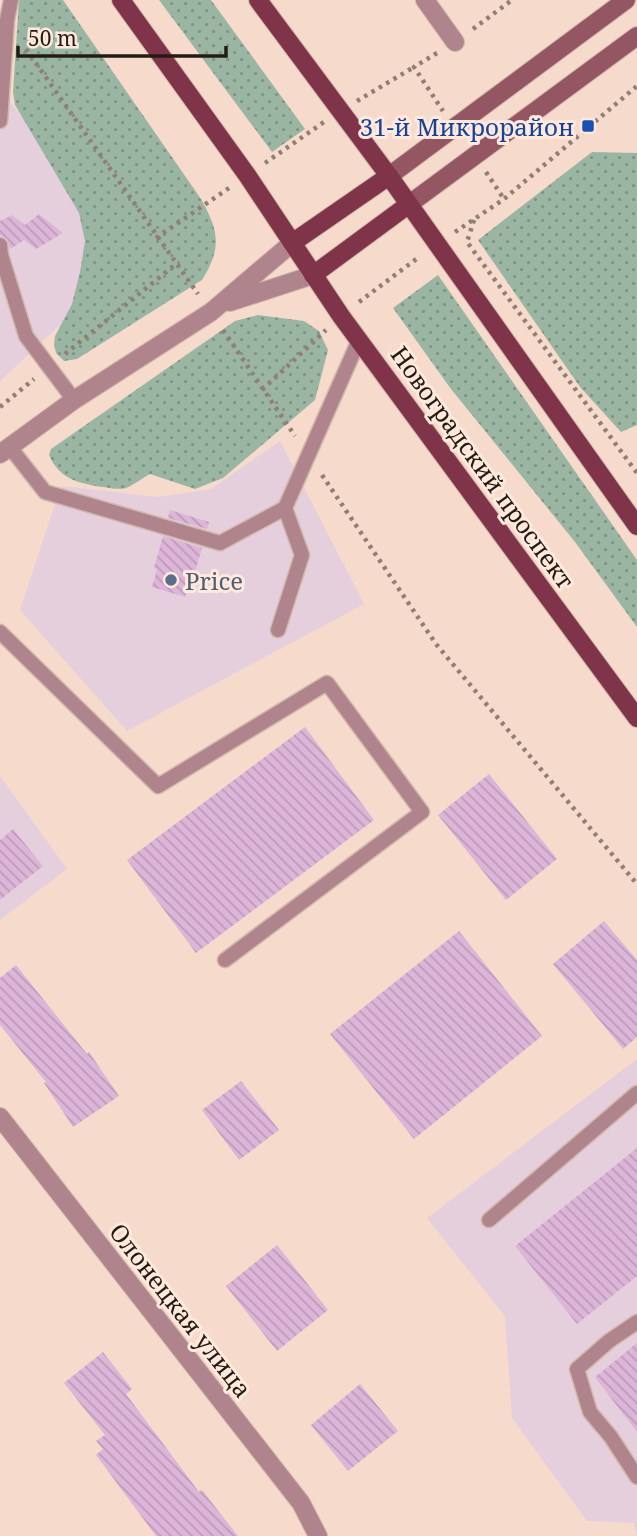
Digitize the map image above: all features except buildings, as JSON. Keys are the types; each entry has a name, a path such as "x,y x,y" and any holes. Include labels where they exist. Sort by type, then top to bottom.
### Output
{"main road":[{"name":"Новоградский проспект","path":"121,0 247,175 341,316 637,718"},
{"path":"258,0 389,176 637,526"},
{"path":"292,243 389,176 626,0"},
{"path":"313,275 637,36"}],"street":[{"path":"425,0 456,41"},
{"path":"5,450 74,400 216,309 292,243"},
{"path":"216,309 313,275"},
{"name":"Олонецкая улица","path":"0,1117 302,1503 318,1536"}],"lane":[{"path":"0,121 7,20 11,0"},
{"path":"0,245 26,336 74,400"},
{"path":"5,450 45,492 220,543 285,508 359,340"},
{"path":"278,630 302,555 285,508"},
{"path":"0,632 158,786 327,683 422,813 225,960"},
{"path":"489,1220 637,1093"},
{"path":"637,1322 609,1341 577,1369 590,1412 611,1437 637,1478"}],"path":[{"path":"340,111 456,41 512,0"},
{"path":"7,20 176,264 216,309 262,390 436,644 637,884"},
{"path":"414,68 454,128"},
{"path":"262,390 341,316 436,244 504,199 637,86"},
{"path":"474,155 504,199"},
{"path":"474,220 467,242 637,473"},
{"path":"0,407 176,264"}],"shaded area":[{"path":"0,88 129,260 0,381"},
{"path":"280,441 364,604 127,731 20,610 61,486 159,497 211,489"},
{"path":"0,776 67,869 0,920"},
{"path":"637,1059 637,1536 634,1523 587,1521 512,1418 505,1316 427,1218"}],"green space":[{"path":"19,0 63,0 201,199 212,221 216,240 213,258 202,280 77,359 64,361 56,353 55,336 72,304 85,241 79,213 15,105 13,92"},
{"path":"159,0 211,0 305,129 272,152"},
{"path":"592,152 637,153 637,425 621,432 580,387 478,240"},
{"path":"438,275 637,560 637,627 575,542 451,389 393,308"},
{"path":"258,315 304,321 319,331 328,350 315,400 223,478 195,489 150,474 126,488 114,489 71,479 58,470 49,455 51,449 235,321"}],"place":[{"name":"31-й Микрорайон","path":"588,126"},
{"name":"Price","path":"171,580"}]}
